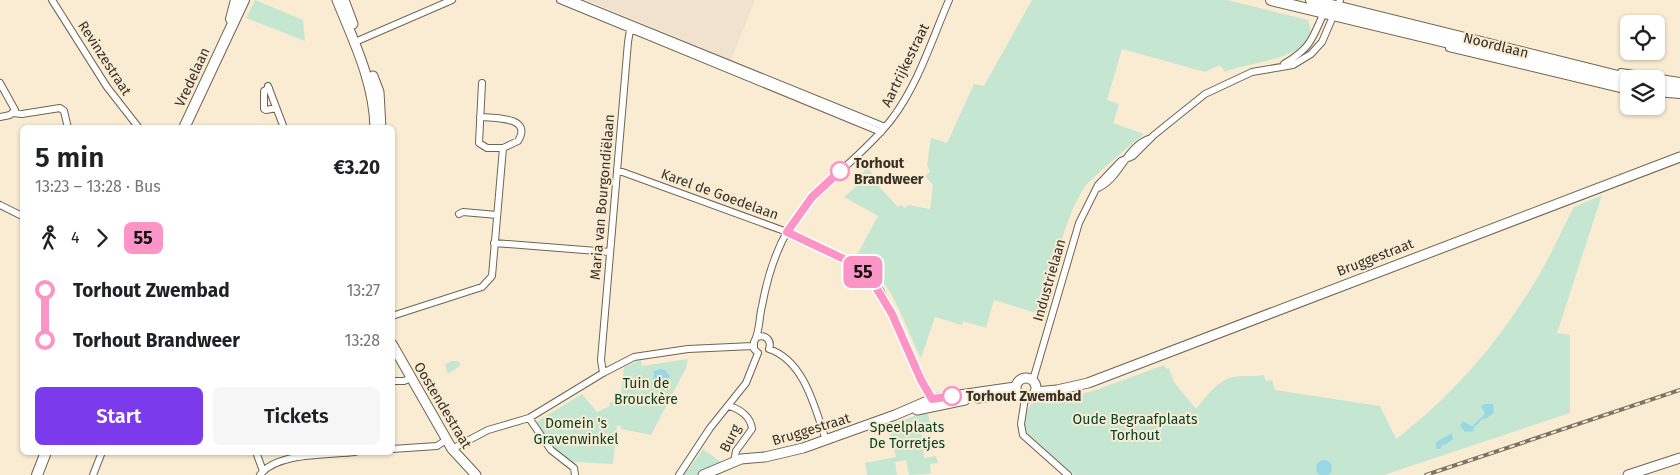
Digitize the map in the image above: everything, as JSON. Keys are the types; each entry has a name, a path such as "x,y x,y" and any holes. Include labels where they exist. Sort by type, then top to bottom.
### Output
{"main road":[{"name":"Vredelaan","path":"226,37 236,0"},
{"name":"Vredelaan","path":"185,125 244,0"},
{"name":"Noordlaan","path":"1270,0 1331,7 1359,22 1620,84"},
{"name":"Noordlaan","path":"1311,0 1331,7 1620,77"},
{"path":"1665,84 1680,86"},
{"path":"1665,92 1680,93"},
{"path":"37,475 45,455"}],"street":[{"name":"Revinzestraat","path":"52,0 107,87 137,125"},
{"path":"337,0 379,92 381,125"},
{"path":"344,0 372,94 375,125"},
{"path":"357,41 452,0"},
{"path":"560,0 630,26"},
{"path":"572,0 706,58 883,130"},
{"name":"Aartrijkestraat","path":"758,337 759,320 768,278 787,232 812,197 883,130 903,103 949,0"},
{"name":"Industrielaan","path":"1035,386 1079,224 1096,189 1106,175 1126,158 1139,151 1151,138 1197,99 1220,84 1252,72 1283,65 1301,54 1310,44 1331,7"},
{"name":"Noordlaan","path":"1359,22 1373,29 1620,89"},
{"name":"Maria van Bourgondiëlaan","path":"603,373 601,360 630,26"},
{"name":"Noordlaan","path":"1501,48 1510,45 1614,71 1680,81"},
{"path":"0,83 14,106 15,110 13,113"},
{"path":"480,117 510,120 520,125 522,136 518,141 503,148 487,148 479,142 480,117 482,83"},
{"path":"276,108 264,109 264,91 268,87 283,125"},
{"path":"0,117 13,113 22,114 60,108 64,112 67,125"},
{"path":"395,315 482,287 492,276 503,148"},
{"name":"Bruggestraat","path":"1035,386 1081,384 1486,229 1582,196 1680,156"},
{"name":"Karel de Goedelaan","path":"617,170 787,232 844,259 871,279 892,314 921,380 933,402"},
{"path":"0,205 20,215"},
{"path":"459,214 463,212 498,215"},
{"path":"494,243 610,252"},
{"path":"753,346 758,337 764,336 768,339 771,344 770,349 765,353 758,353"},
{"path":"452,449 488,430 529,418 603,373 634,357 654,353 753,346"},
{"path":"753,346 758,353"},
{"name":"Oostendestraat","path":"395,349 446,440 476,475"},
{"path":"770,349 780,355 799,373 826,440"},
{"path":"729,406 746,383 758,353"},
{"path":"395,380 404,381 411,378"},
{"path":"1019,393 1030,397 1035,386 1028,378 1021,378 1019,393 1023,435 1068,475"},
{"name":"Bruggestraat","path":"734,462 803,448 933,402 1019,393"},
{"name":"Burg","path":"679,475 698,445 729,406 747,416 752,422 752,429 736,451 734,462 704,475"},
{"path":"529,418 544,442 574,468 575,475"},
{"path":"395,449 437,446 446,440"},
{"path":"93,475 101,455"},
{"path":"257,455 261,473 274,463 288,458 322,455"},
{"path":"1628,475 1680,458"}],"shaded area":[{"path":"586,0 755,0 731,60"}],"green space":[{"path":"255,0 303,20 305,41 246,18"},
{"path":"1032,0 1227,0 1308,20 1311,32 1307,41 1299,49 1275,59 1225,72 1220,65 1205,72 1122,49 1107,100 1119,104 1113,123 1144,134 1124,150 1083,189 1075,204 1061,242 1042,315 994,300 986,328 963,321 962,325 935,317 921,358 890,292 871,269 859,261 858,253 878,216 844,197 861,182 858,177 867,168 878,179 875,182 898,207 901,205 905,208 908,205 930,209 933,185 925,176 930,172 927,165 931,138 947,143 974,84 984,86"},
{"name":"Oude Begraafplaats Torhout","path":"1602,195 1557,333 1570,335 1570,413 1384,475 1074,475 1025,433 1025,416 1031,404 1035,401 1074,396 1096,390 1164,365 1166,369 1169,368 1174,382 1196,409 1212,390 1227,379 1236,376 1264,375 1266,381 1272,380 1275,390 1380,406 1396,439 1457,385 1493,343 1539,275 1574,207"},
{"path":"688,359 686,368 651,435 621,429 621,426 617,425 613,464 575,462 574,466 551,446 536,422 582,394 597,412 610,406 609,403 615,400 614,396 621,393 624,367 641,360 642,366"},
{"path":"451,361 458,361 461,365 448,374 445,365"},
{"name":"Speelplaats De Torretjes","path":"924,413 928,414 930,423 921,424 924,458 936,456 938,463 930,464 931,474 909,475 906,460 895,462 897,475 867,475 865,463 896,457 888,425"},
{"path":"703,449 722,463 696,475 682,475 684,468 688,470"}],"water":[{"path":"665,370 670,376 663,391 653,388 654,371"},
{"path":"1484,404 1493,404 1494,413 1485,419 1482,418 1485,413 1481,407"},
{"path":"1463,421 1473,427 1474,431 1465,432 1460,426"},
{"path":"1452,433 1453,439 1445,445 1443,444 1440,449 1436,449 1436,442"},
{"path":"1324,460 1330,462 1332,468 1330,474 1324,476 1318,474 1316,468 1318,462"}],"waterway":[{"path":"1473,427 1482,418"}],"railway":[{"path":"1426,475 1680,390"}],"bus line":[{"name":"55","path":"840,171 812,197 798,214 787,232 844,259 871,279 880,290 904,337 921,380 932,399 952,396"}],"place":[{"name":"Torhout Brandweer","path":"840,171"},
{"name":"Torhout Zwembad","path":"952,396"}],"park label":[{"name":"Tuin de Brouckère","path":"646,392"},
{"name":"Domein 's Gravenwinkel","path":"576,432"}]}
